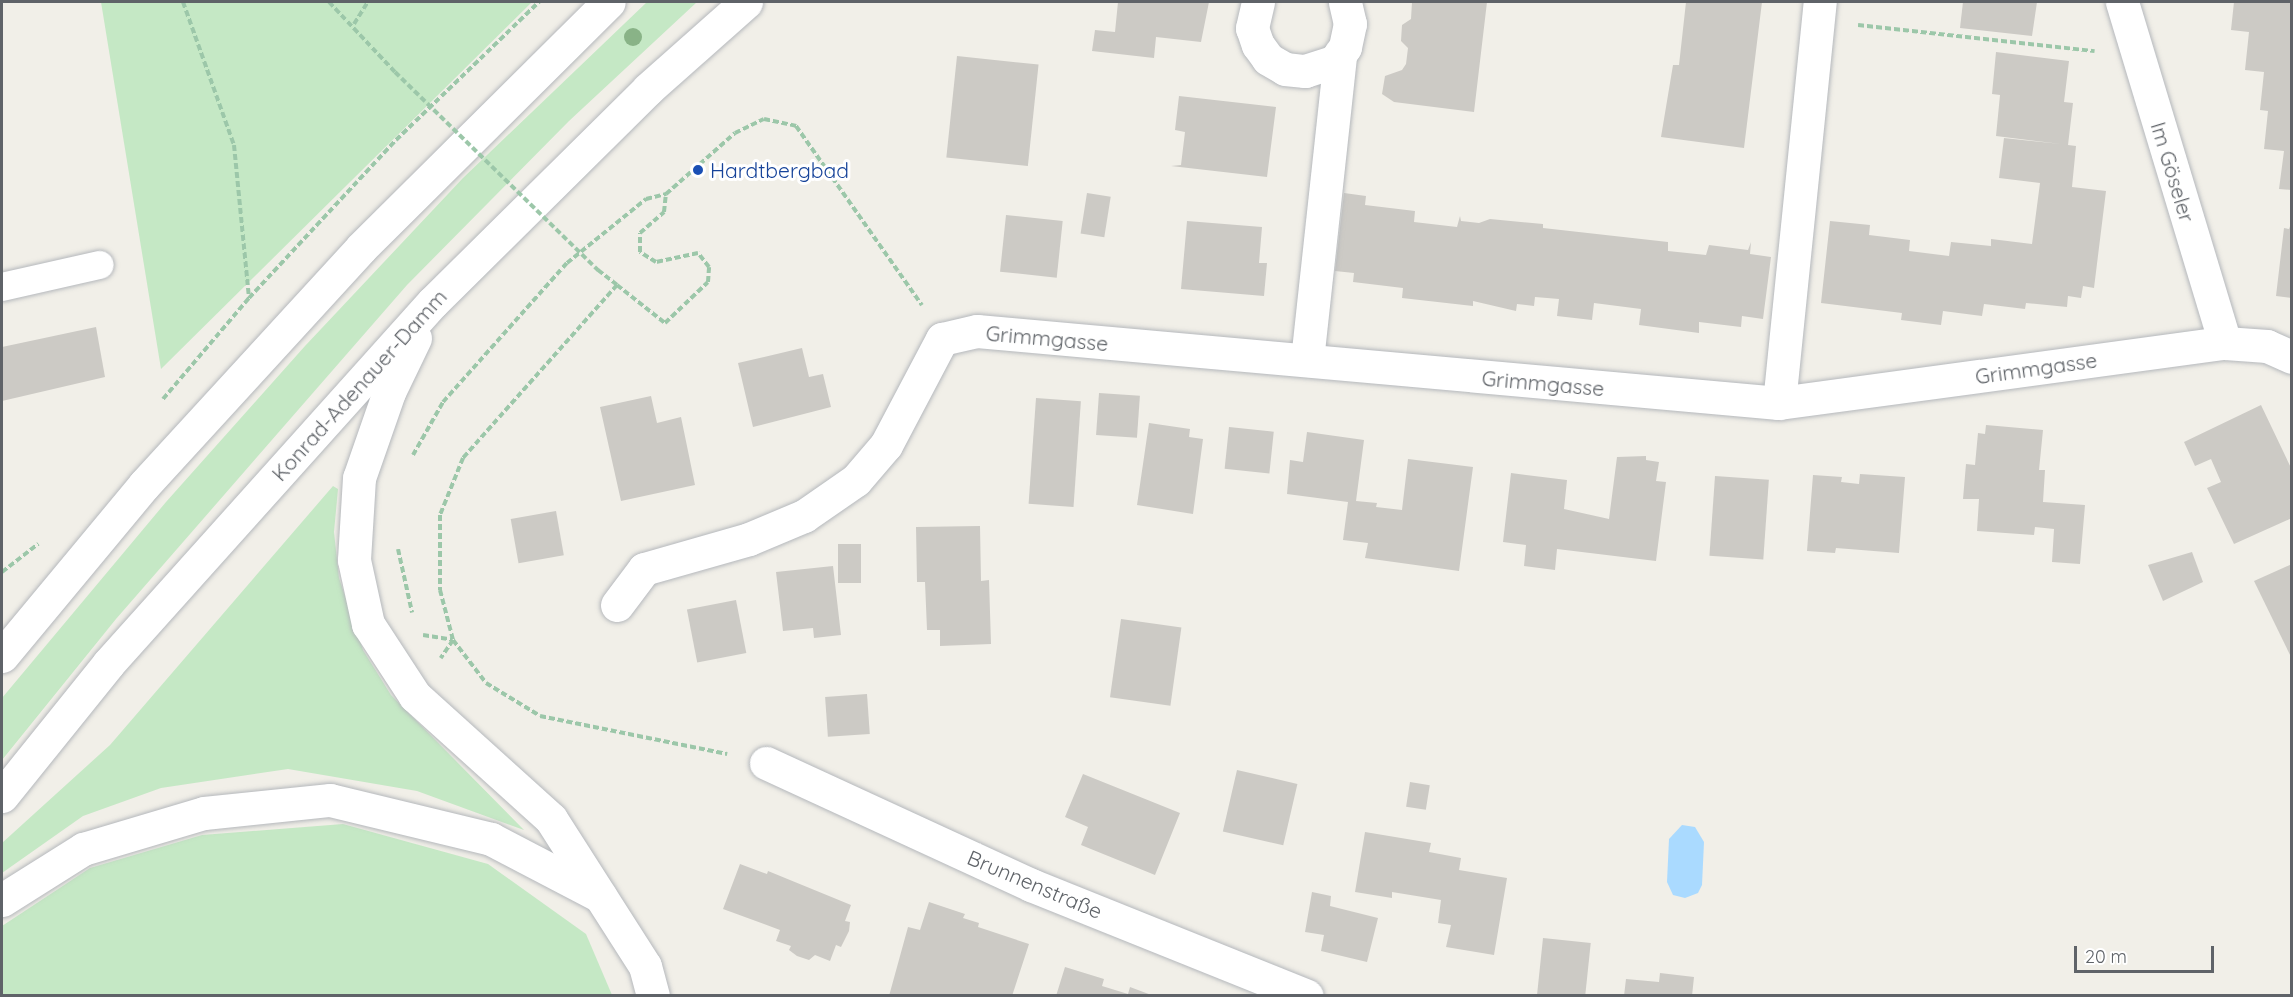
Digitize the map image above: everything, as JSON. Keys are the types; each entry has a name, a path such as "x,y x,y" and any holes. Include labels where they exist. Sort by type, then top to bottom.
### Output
{"street":[{"path":"2,657 144,485 361,248 609,2"},
{"name":"Konrad-Adenauer-Damm","path":"2,796 108,664 433,302 648,88 746,2"},
{"path":"1258,2 1252,28 1258,45 1268,59 1285,69 1305,71 1335,61 1340,54"},
{"path":"1307,360 1340,54 1350,24 1345,2"},
{"path":"1779,403 1820,2"},
{"name":"Im Göseler","path":"2122,2 2225,343"},
{"path":"433,302 388,392 358,478 354,560 368,624 415,696 551,819 645,966 653,996"},
{"name":"Grimmgasse","path":"942,339 977,331 1779,403 2225,343 2267,346 2292,357"},
{"path":"617,605 644,569 749,539 804,516 856,480 886,445 942,339"},
{"name":"Brunnenstraße","path":"766,763 1031,885 1307,996"},
{"path":"2,900 83,849 204,813 330,800 490,839 602,897"}],"lane":[{"path":"2,287 100,265"}],"path":[{"path":"183,2 234,145 249,298"},
{"path":"329,2 354,24 395,72 598,270 665,323 708,282 709,267 698,253 656,262 640,252 640,233 664,212 666,194"},
{"path":"354,24 368,2"},
{"path":"1886,28 2138,56"},
{"path":"410,465 443,402 567,263 646,199 666,194 741,129 772,118 796,126 942,339"},
{"path":"617,285 463,458 440,515 440,590 453,640 486,683 540,716 766,763"},
{"path":"398,544 414,622"},
{"path":"417,634 453,640"},
{"path":"415,696 453,640"}],"green space":[{"path":"101,2 532,2 161,369"},
{"path":"647,2 697,2 569,121 407,285 116,619 2,760 2,698 166,502 305,346 463,178"},
{"path":"333,486 338,489 334,532 339,578 363,650 391,695 524,830 417,791 288,769 161,788 83,816 2,873 2,843 110,745"},
{"path":"343,824 488,864 586,934 612,995 2,995 2,926 90,868 202,835"}],"water":[{"path":"1682,825 1695,827 1704,842 1702,885 1698,893 1685,898 1673,895 1667,882 1669,839"}],"building":[{"path":"1118,2 1209,2 1201,42 1156,37 1154,58 1092,51 1095,30 1115,32"},
{"path":"1412,2 1487,2 1474,112 1394,102 1382,94 1385,76 1402,70 1406,64 1408,48 1401,41 1402,25 1411,19"},
{"path":"1686,2 1762,2 1744,148 1661,137 1673,65 1679,65"},
{"path":"1963,2 2037,2 2032,36 1960,28"},
{"path":"2234,2 2292,2 2292,190 2279,189 2284,151 2264,149 2268,111 2260,110 2264,72 2245,70 2249,32 2231,30"},
{"path":"1996,52 2069,61 2064,102 2073,103 2068,145 2076,146 2072,187 2106,191 2094,288 2083,286 2081,298 2068,296 2067,307 2026,303 2025,309 1984,304 1982,316 1943,311 1941,325 1901,320 1902,313 1821,303 1830,221 1870,225 1869,235 1910,240 1909,251 1949,256 1951,242 1991,246 1991,239 2032,244 2040,183 1999,178 2004,138 2061,144 1996,136 2000,95 1992,94"},
{"path":"957,56 1039,65 1028,166 946,157"},
{"path":"1179,96 1276,107 1267,177 1171,166 1181,165 1185,132 1175,130"},
{"path":"1087,193 1111,197 1104,237 1081,233"},
{"path":"1344,193 1366,196 1365,205 1415,211 1414,222 1457,227 1460,216 1461,221 1479,223 1490,219 1543,224 1543,228 1668,242 1668,251 1706,255 1709,245 1748,250 1751,242 1750,254 1771,257 1763,319 1742,316 1741,327 1699,322 1699,333 1639,325 1641,309 1594,303 1592,320 1557,316 1559,299 1535,297 1534,306 1517,304 1516,311 1473,301 1473,306 1402,298 1403,288 1353,282 1354,273 1335,271"},
{"path":"1006,215 1063,221 1057,278 1000,272"},
{"path":"1187,221 1262,227 1259,263 1267,263 1264,296 1181,289"},
{"path":"2292,221 2292,298 2276,296 2284,228 2289,229"},
{"path":"96,327 105,377 2,401 2,347"},
{"path":"802,348 809,377 823,374 831,407 753,427 738,363"},
{"path":"1099,393 1140,396 1137,438 1096,435"},
{"path":"651,396 657,423 681,417 695,485 621,501 600,407"},
{"path":"1036,398 1081,401 1073,507 1029,504"},
{"path":"2261,405 2292,470 2292,518 2234,544 2207,488 2221,482 2211,459 2195,466 2184,442"},
{"path":"1149,423 1190,429 1189,437 1203,439 1193,514 1137,505"},
{"path":"1986,425 2043,430 2039,470 2045,470 2043,502 2085,505 2080,564 2052,562 2054,529 2035,527 2034,535 1977,531 1979,499 1963,499 1966,464 1975,465 1978,433 1985,434"},
{"path":"1229,427 1274,432 1269,473 1225,469"},
{"path":"1307,432 1364,440 1356,501 1377,503 1376,507 1402,510 1408,459 1473,467 1459,571 1365,558 1368,543 1343,540 1348,502 1287,494 1290,460 1303,462"},
{"path":"1646,456 1646,460 1659,462 1656,481 1666,482 1656,561 1557,549 1555,570 1524,566 1526,545 1503,542 1511,473 1567,480 1564,509 1609,519 1617,457"},
{"path":"1860,474 1905,477 1899,553 1836,548 1835,553 1807,551 1813,475 1842,477 1841,482 1859,484"},
{"path":"1715,476 1769,480 1763,560 1709,556"},
{"path":"556,511 564,555 519,563 511,519"},
{"path":"980,526 981,581 989,580 991,644 940,646 940,630 927,630 925,582 917,582 916,527"},
{"path":"838,544 861,544 861,583 838,583"},
{"path":"2192,552 2203,582 2163,601 2148,565"},
{"path":"2292,564 2292,659 2254,581"},
{"path":"833,566 841,635 814,638 813,628 783,631 776,572"},
{"path":"736,600 746,653 697,663 687,610"},
{"path":"1121,619 1181,627 1170,706 1110,697"},
{"path":"867,694 870,734 828,737 825,697"},
{"path":"1237,770 1297,784 1283,845 1223,831"},
{"path":"1083,774 1180,813 1155,875 1081,845 1088,827 1065,817"},
{"path":"1410,782 1430,785 1426,810 1406,807"},
{"path":"1365,832 1431,843 1429,852 1461,858 1459,870 1507,878 1494,955 1446,947 1451,925 1438,923 1441,900 1392,892 1392,898 1355,892"},
{"path":"740,864 767,874 768,871 851,905 845,921 850,922 849,931 841,947 836,945 830,961 815,955 809,960 797,956 789,950 791,946 776,941 780,930 723,909"},
{"path":"1312,892 1331,896 1330,906 1378,918 1367,962 1321,951 1324,935 1305,932"},
{"path":"929,902 965,914 963,918 979,923 978,927 1029,944 1012,996 889,996 908,927 920,930"},
{"path":"1543,938 1591,943 1585,996 1537,996"},
{"path":"1065,967 1104,979 1102,986 1128,994 1130,987 1154,996 1056,996"},
{"path":"1660,973 1694,977 1692,996 1624,996 1626,979 1659,982"}],"place":[{"name":"Hardtbergbad","path":"698,170"}]}
